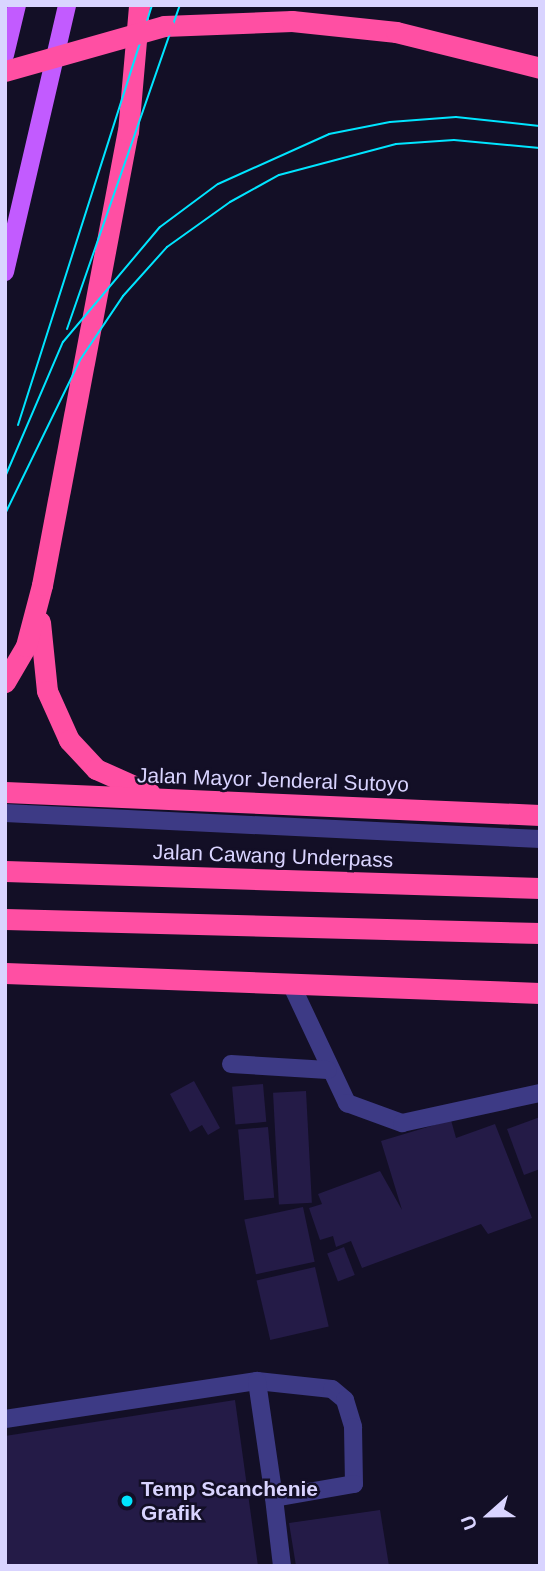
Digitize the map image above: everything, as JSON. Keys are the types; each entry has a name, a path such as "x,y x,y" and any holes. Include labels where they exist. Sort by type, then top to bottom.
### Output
{"highway":[{"path":"5,682 26,646 41,585 128,132 139,5"},
{"path":"5,71 164,26 292,21 396,32 540,68"},
{"path":"41,585 41,663 69,740 109,777 180,803"},
{"name":"Jalan Mayor Jenderal Sutoyo","path":"5,792 180,803 540,815"},
{"name":"Jalan Cawang Underpass","path":"5,871 540,888"},
{"path":"5,919 540,933"},
{"path":"5,973 540,993"}],"main road":[{"path":"5,55 17,5"},
{"path":"5,272 67,5"}],"lane":[{"path":"5,813 540,839"},
{"path":"291,984 328,1070 347,1103 392,1122 540,1093"},
{"path":"231,1064 328,1070"},
{"path":"5,1419 257,1381 332,1388 345,1399 354,1427 354,1484 274,1498"},
{"path":"257,1381 282,1566"}],"building":[{"path":"194,1081 220,1128 208,1135 202,1125 190,1132 170,1094"},
{"path":"263,1084 266,1122 235,1125 232,1087"},
{"path":"306,1091 312,1203 279,1205 273,1093"},
{"path":"540,1117 540,1169 524,1175 507,1129"},
{"path":"451,1120 456,1138 495,1124 532,1218 488,1234 481,1224 362,1268 351,1241 336,1247 333,1236 320,1240 309,1208 322,1204 318,1194 380,1171 402,1210 381,1141"},
{"path":"268,1127 274,1198 244,1200 238,1130"},
{"path":"303,1207 315,1262 256,1274 244,1219"},
{"path":"344,1247 355,1275 338,1281 327,1253"},
{"path":"315,1267 329,1326 270,1340 257,1280"},
{"name":"Temp Scanchenie Grafik","path":"235,1400 258,1566 5,1566 5,1436"},
{"path":"380,1510 389,1566 296,1566 289,1523"}],"tram line":[{"path":"18,425 152,5"},
{"path":"67,329 180,5"},
{"path":"5,477 63,342 160,227 218,184 329,134 390,122 456,117 540,126"},
{"path":"5,514 80,360 123,296 167,247 230,202 279,175 396,144 454,140 540,148"}],"place":[{"name":"Temp Scanchenie Grafik","path":"127,1501"}]}
